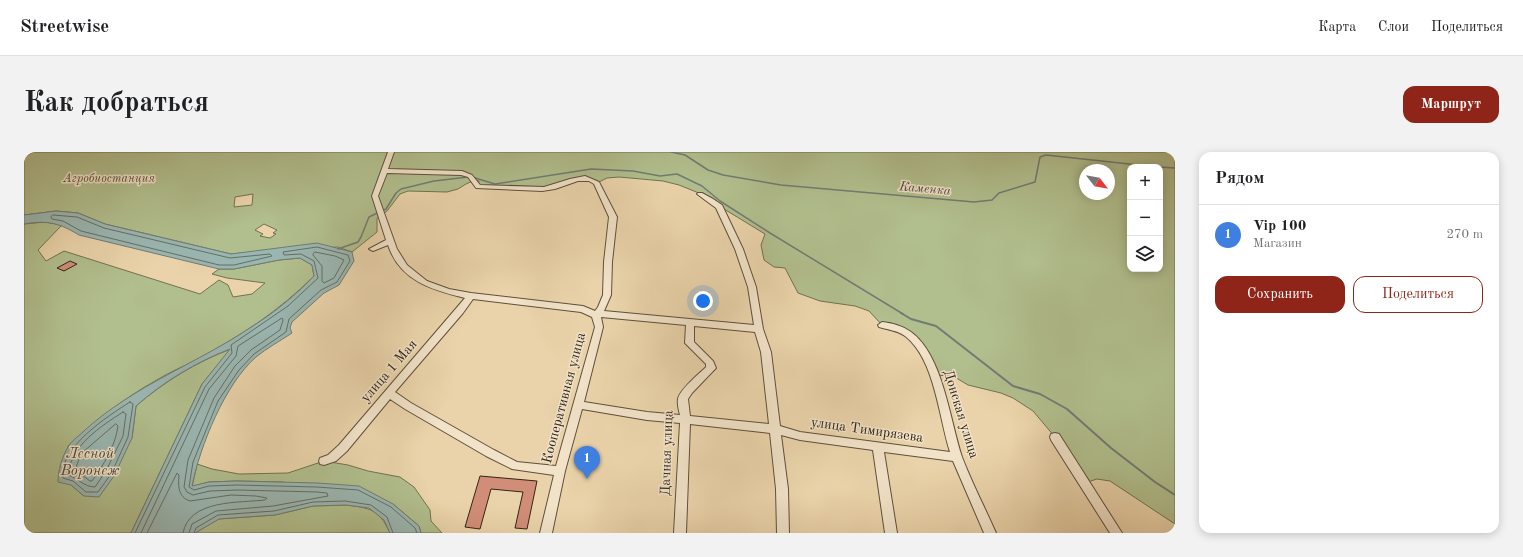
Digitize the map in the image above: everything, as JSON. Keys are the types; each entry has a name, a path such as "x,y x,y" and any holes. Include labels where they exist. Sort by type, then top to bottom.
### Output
{"street":[{"path":"391,152 374,196 393,249 404,267 424,283 447,291 471,296 583,309 596,314 759,329"},
{"path":"384,171 462,174 470,176 478,187 489,189 546,189 571,180 585,178 593,180 597,183 613,217 608,262 607,295 602,308 596,314"},
{"path":"700,194 711,200 719,207 739,249 752,287 759,329 766,352 782,489 783,533"},
{"path":"373,249 390,241"},
{"name":"улица 1 Мая","path":"324,461 332,458 343,448 460,311 471,296"},
{"name":"Кооперативная улица","path":"546,533 560,471 599,327 596,314"},
{"name":"Дачная улица","path":"680,533 685,419 683,398 711,368 710,363 690,343 690,322"},
{"name":"Донская улица","path":"882,324 909,334 921,347 933,371 956,457 990,533"},
{"path":"389,393 408,406 483,450 516,466 560,471"},
{"name":"улица Тимирязева","path":"579,405 647,416 775,429 800,436 956,457"},
{"path":"1055,437 1116,533"},
{"path":"878,447 891,533"}],"green space":[{"name":"Агробиостанция","path":"33,152 1175,152 1175,524 1110,481 1097,479 1085,483 1055,437 1033,411 1013,398 1001,393 968,385 953,376 934,375 909,334 882,325 869,311 855,306 820,301 798,293 785,268 774,267 764,260 761,245 765,234 724,209 716,200 679,185 663,181 619,177 607,178 597,183 585,178 546,189 478,187 479,181 475,180 458,189 447,192 408,191 400,194 387,211 377,218 377,232 352,252 338,247 231,254 105,224 78,213 56,211 24,215 24,157","holes":["253,194 252,205 234,207 235,197","264,224 277,230 273,233 276,234 270,238 260,236 263,234 255,230"]},
{"path":"45,222 62,225 38,250 46,261 64,251 200,294 219,280 228,285 233,297 252,294 265,283 227,278 212,274 219,269 234,269 279,260 300,258 312,265 314,276 287,301 228,342 160,378 132,395 99,419 68,446 71,485 84,496 132,438 136,406 181,373 205,360 231,349 202,384 131,533 24,533 24,224"},
{"path":"324,461 400,477 414,487 430,510 431,521 442,533 421,533 419,526 393,504 282,482 209,482 192,487 197,464 212,469 239,474 288,473"},
{"path":"346,505 361,507 378,514 390,533 195,533 218,519 275,515 313,506"}],"water":[{"name":"Лесной Воронеж","path":"56,211 78,213 105,224 231,254 317,243 352,252 354,261 339,285 324,293 292,322 290,328 292,333 256,357 234,383 215,417 201,453 192,486 209,482 237,481 317,483 359,486 393,504 419,526 421,533 390,533 384,520 369,508 346,505 313,506 275,515 219,519 195,533 131,533 202,384 230,349 180,373 146,397 136,406 132,438 114,476 99,497 84,496 71,485 58,482 61,464 69,445 104,414 146,387 211,352 261,321 293,296 314,276 312,265 300,258 279,260 234,269 219,269 79,235 59,225 40,222 24,224 24,215"}],"building":[{"path":"70,261 77,264 64,271 57,268"},
{"path":"480,476 537,481 527,529 515,528 523,492 491,489 480,529 465,527"}],"waterway":[{"name":"Каменка","path":"671,152 685,155 708,170 723,175 781,185 974,202 992,200 999,193 1035,182 1040,157 1046,155 1129,164"},
{"name":"Каменка","path":"1163,167 1175,168"},
{"path":"472,177 495,184 591,169 633,171 660,176 677,174 702,186 720,201 770,233 903,314"},
{"path":"338,249 358,242 369,217 386,209 396,193 401,189 434,181 468,177"},
{"path":"901,313 911,319 936,326 1013,386 1040,394 1067,409 1111,448 1155,482 1175,495"}],"place":[{"name":"Vip 100","path":"587,479"}]}
